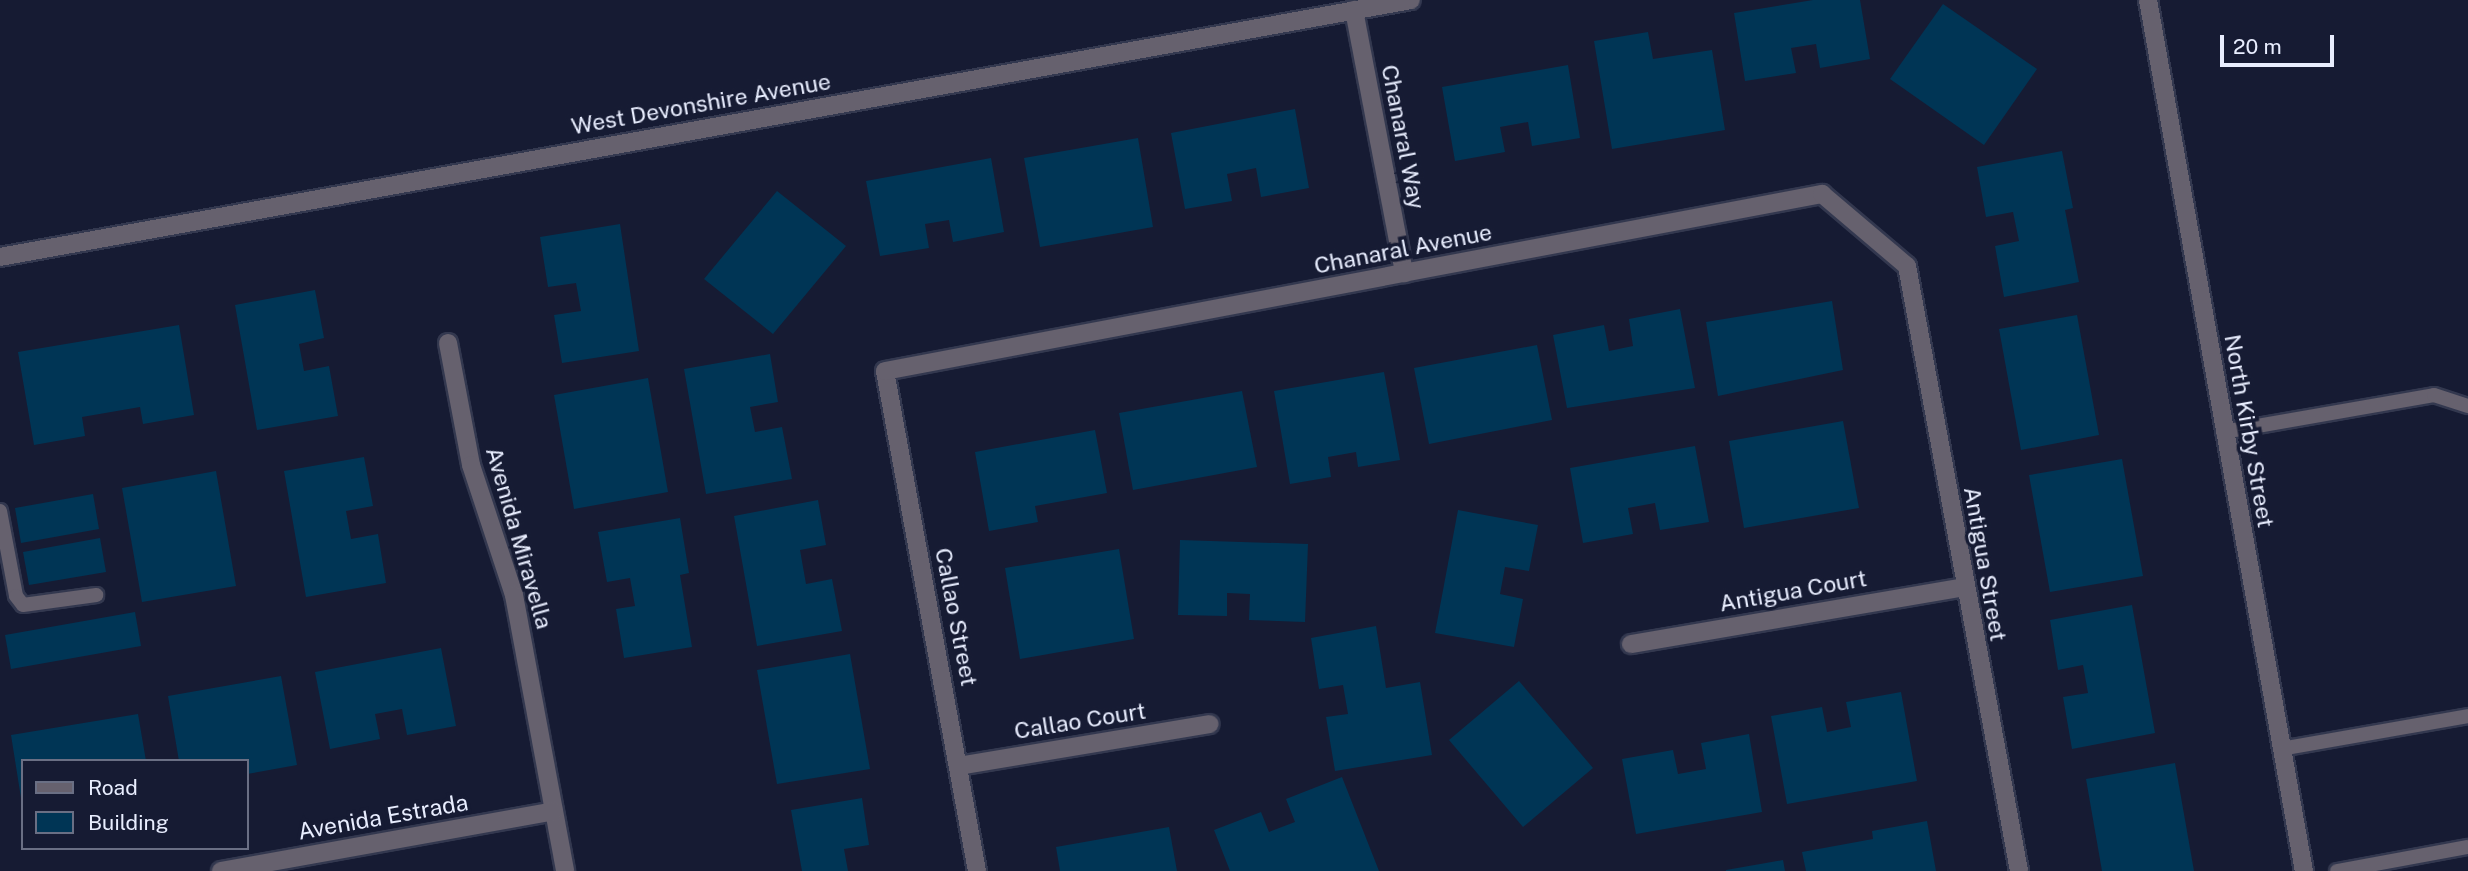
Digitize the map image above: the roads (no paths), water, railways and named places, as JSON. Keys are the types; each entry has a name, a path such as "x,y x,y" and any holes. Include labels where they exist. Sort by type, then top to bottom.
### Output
{"street":[{"name":"West Devonshire Avenue","path":"0,257 1411,0"},
{"name":"North Kirby Street","path":"2148,0 2223,432 2304,871"},
{"name":"Chanaral Way","path":"1354,10 1404,273"},
{"name":"Chanaral Avenue","path":"885,371 1822,194 1907,265"},
{"name":"Antigua Street","path":"1907,265 1964,587 2019,871"},
{"name":"Avenida Miravella","path":"448,343 471,465 514,594 565,871"},
{"name":"Callao Street","path":"885,371 977,871"},
{"name":"Antigua Court","path":"1631,644 1964,587"},
{"name":"Callao Court","path":"959,766 1210,724"},
{"name":"Avenida Estrada","path":"221,871 554,811"}],"lane":[{"path":"2223,432 2434,395 2468,406"},
{"path":"0,511 16,596 23,605 96,595"},
{"path":"2281,749 2468,716"},
{"path":"2337,871 2468,846"}]}
